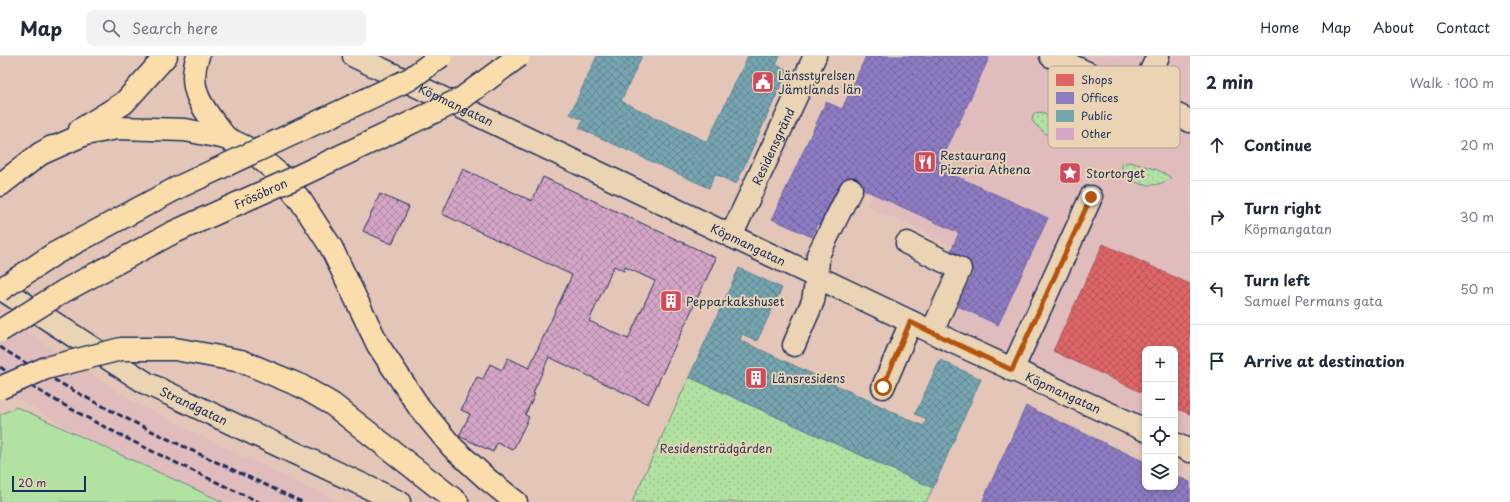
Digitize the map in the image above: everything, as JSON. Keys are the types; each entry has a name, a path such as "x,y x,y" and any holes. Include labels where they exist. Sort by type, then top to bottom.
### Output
{"main road":[{"path":"0,185 40,154 124,103 166,56"},
{"path":"198,56 194,66 194,86 200,104 226,138"},
{"path":"0,289 54,254 177,188 410,79 441,56"},
{"name":"Frösöbron","path":"0,331 64,291 172,233 299,176 461,99 519,56"},
{"path":"40,154 85,134 117,128 185,130 226,138 249,149 279,174 301,201 332,247 378,345 419,407 452,447 486,479 516,502"},
{"path":"0,388 46,368 121,349 175,349 241,361 301,386 332,404 457,502"}],"street":[{"name":"Köpmangatan","path":"354,56 910,322 1142,429"},
{"name":"Residensgränd","path":"731,236 815,56"},
{"path":"1051,56 1072,66"},
{"path":"1153,66 1158,56"},
{"path":"1180,116 1190,121"},
{"path":"794,345 813,301 817,277 818,255 851,189"},
{"path":"1012,370 1091,197"},
{"path":"907,243 960,269 932,332"},
{"name":"Strandgatan","path":"0,289 146,383 399,502"},
{"path":"883,387 910,322"},
{"path":"1178,445 1190,451"}],"shaded area":[{"path":"937,56 1190,56 1190,439 1178,433 1178,346 1142,346 1142,417 949,328 982,259 867,206"},
{"path":"0,315 139,405 339,502 215,502 144,468 74,431 0,389"}],"green space":[{"path":"1043,112 1048,116 1048,135 1032,121 1034,113"},
{"path":"1130,162 1157,170 1171,178 1159,184 1140,184 1122,173 1122,164"},
{"name":"Residensträdgården","path":"689,377 933,488 926,502 632,502"},
{"path":"16,407 223,502 0,502 0,415"}],"building: Shops":[{"path":"1103,244 1190,284 1190,414 1178,409 1178,346 1142,346 1142,393 1053,351"}],"building: Offices":[{"path":"866,56 984,56 989,58 938,168 1048,218 998,325 958,306 974,271 947,259 959,233 843,180 822,226 817,224 812,237 772,219 826,102 842,109"},
{"path":"1026,406 1142,461 1142,490 1178,490 1178,476 1190,482 1190,502 982,502"}],"building: Public":[{"path":"597,56 642,56 621,101 707,142 748,56 780,56 776,65 788,70 736,184 715,174 709,188 579,128 583,120 570,114"},
{"name":"Länsresidens","path":"739,268 782,288 757,341 742,334 740,340 923,426 927,419 915,414 940,360 981,379 933,488 689,377"}],"building: Other":[{"name":"Pepparkakshuset","path":"463,169 532,201 543,177 716,258 648,404 549,357 533,393 535,394 525,415 529,417 513,450 497,443 493,452 459,436 470,414 461,410 477,377 483,379 490,364 502,370 508,358 529,368 572,275 442,214","holes":["614,266 624,271 625,267 655,281 628,339 589,321"]},
{"path":"380,194 409,207 392,244 363,231"}],"railway":[{"path":"0,347 110,410 302,502"},
{"path":"0,367 95,422 259,502"}],"place":[{"name":"Länsstyrelsen Jämtlands län","path":"763,82"},
{"name":"Restaurang Pizzeria Athena","path":"925,162"},
{"name":"Stortorget","path":"1070,173"},
{"name":"Pepparkakshuset","path":"671,301"},
{"name":"Länsresidens","path":"756,378"}],"route":[{"path":"883,387 910,322 1012,370 1091,197"}]}
